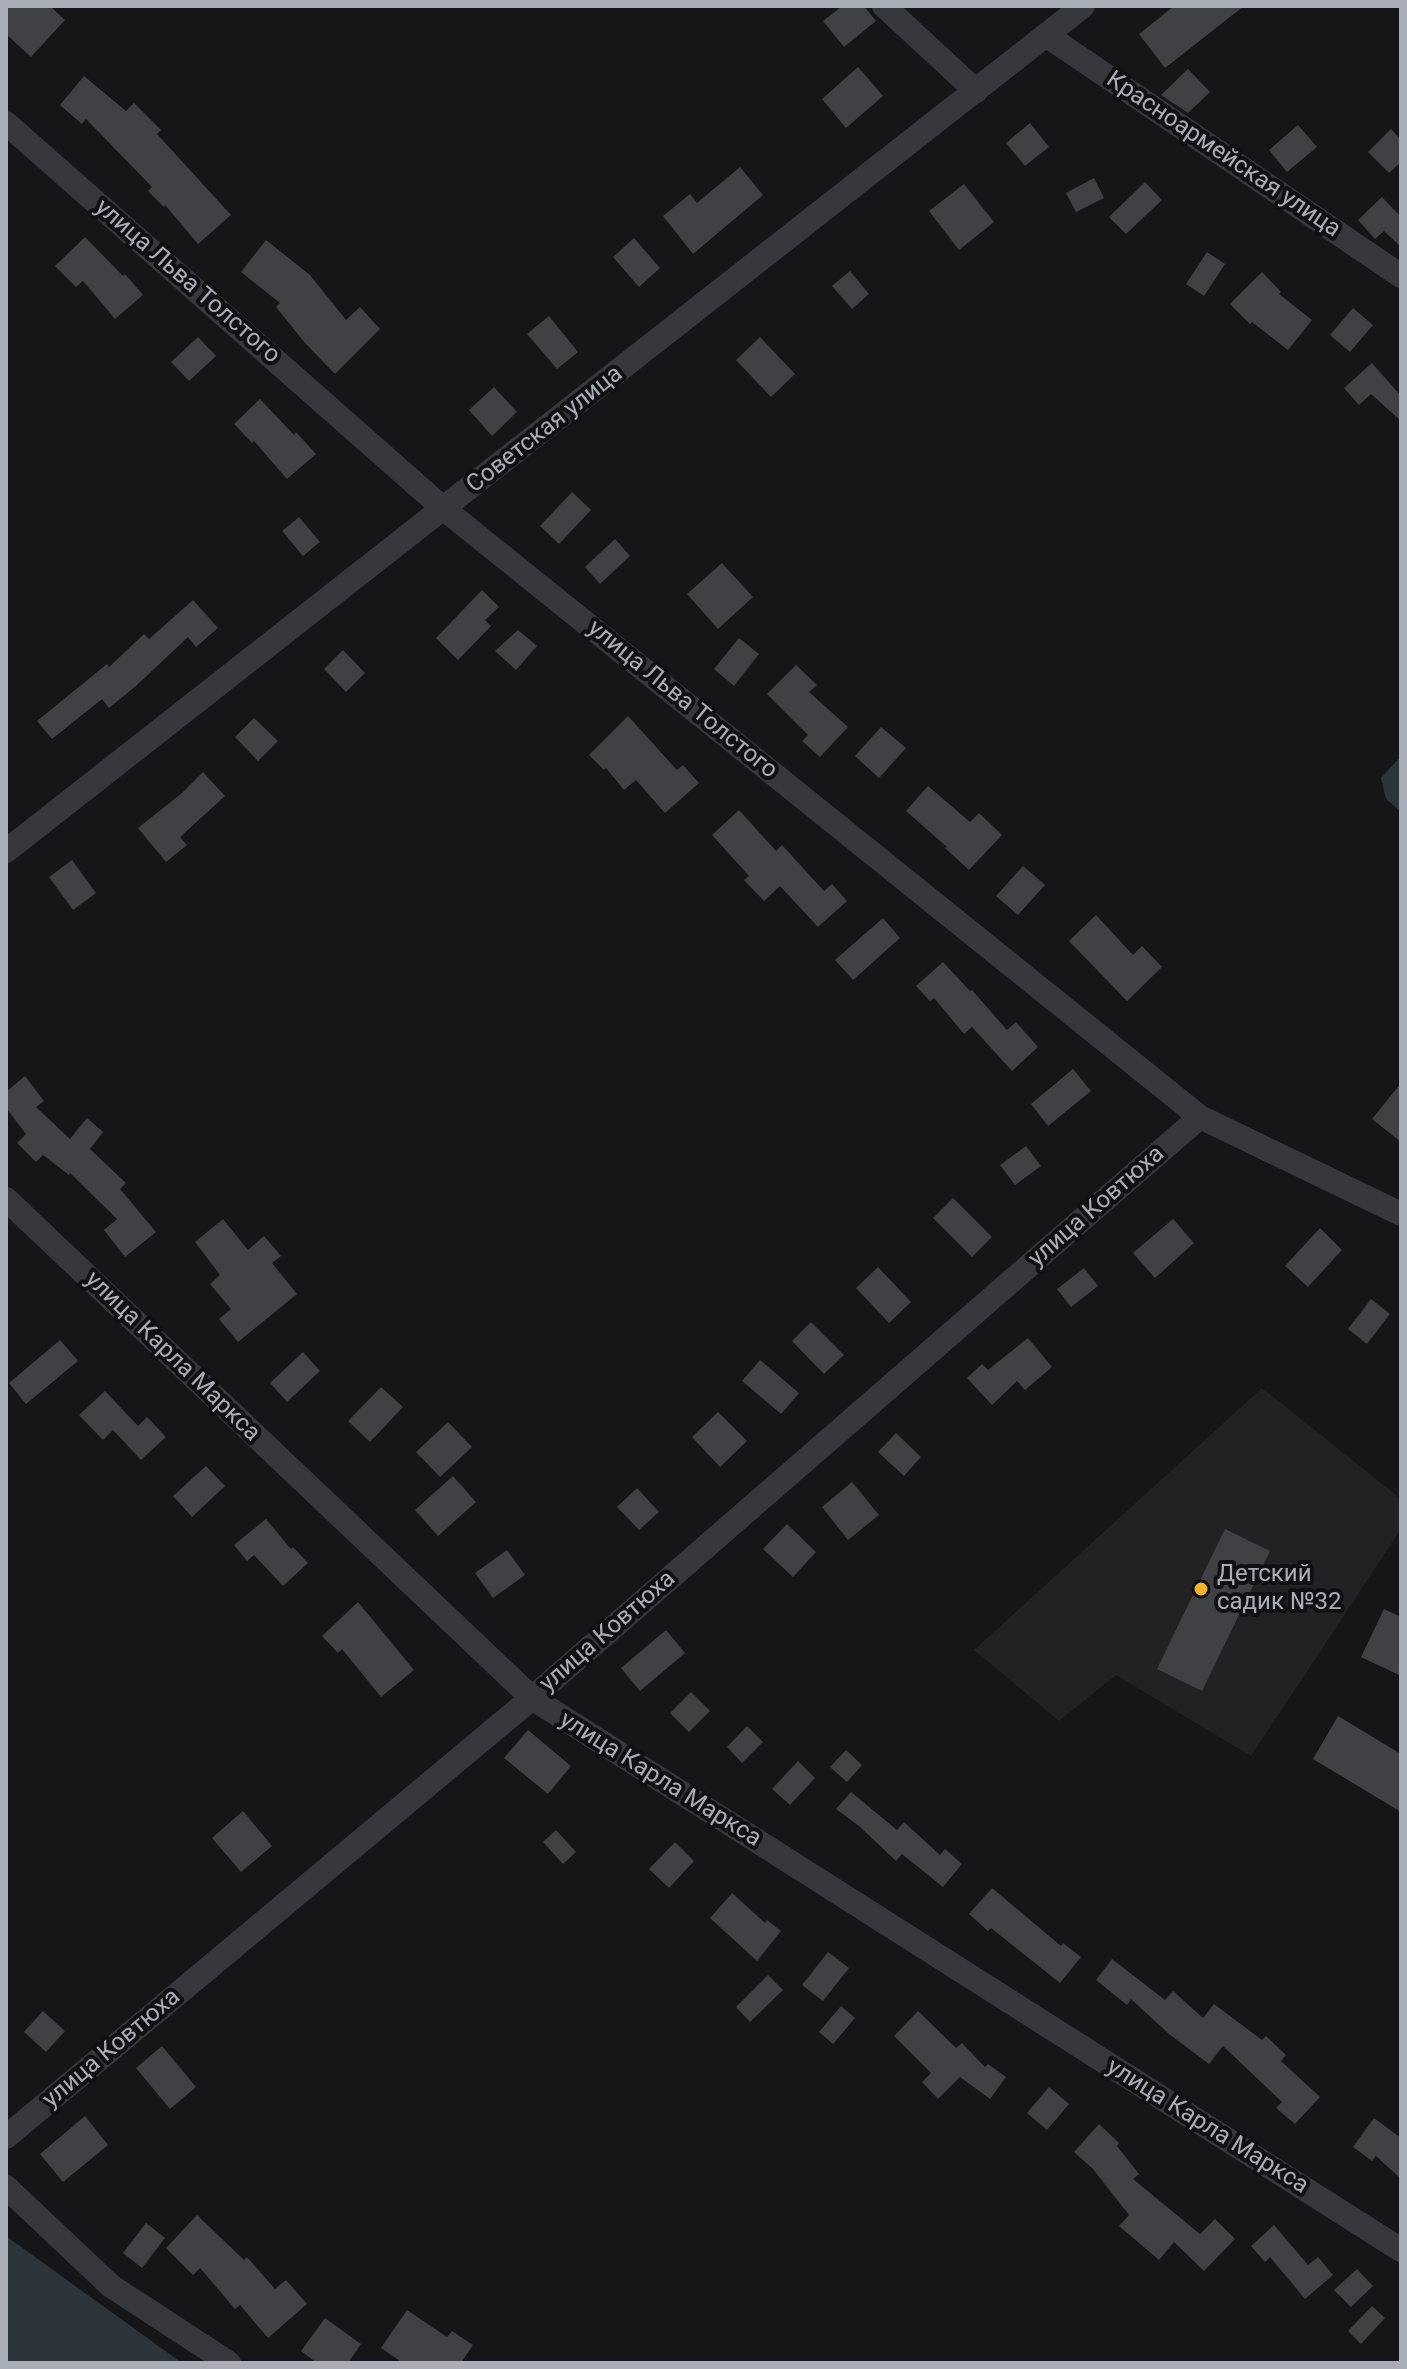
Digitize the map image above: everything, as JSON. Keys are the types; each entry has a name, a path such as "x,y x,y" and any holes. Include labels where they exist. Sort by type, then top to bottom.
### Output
{"street":[{"path":"884,6 976,91"},
{"name":"Советская улица","path":"6,851 1083,6"},
{"name":"Красноармейская улица","path":"1046,35 1401,276"},
{"name":"улица Льва Толстого","path":"6,123 444,509 1200,1117 1401,1214"},
{"name":"улица Ковтюха","path":"6,2137 532,1698 1200,1117"},
{"name":"улица Карла Маркса","path":"6,1199 532,1698 1401,2250"},
{"path":"6,2187 111,2286 229,2363"}],"shaded area":[{"path":"1401,756 1401,812 1386,799 1381,778"},
{"name":"Детский садик №32","path":"1262,1388 1401,1499 1401,1529 1251,1756 1116,1675 1059,1721 974,1650"},
{"path":"6,2236 182,2363 6,2363"}],"building":[{"path":"6,6 50,6 65,20 31,57 6,34"},
{"path":"842,6 864,6 876,21 844,47 823,21"},
{"path":"1174,6 1244,6 1165,68 1139,34"},
{"path":"858,67 883,96 846,128 822,99"},
{"path":"1188,69 1210,92 1188,113 1161,95"},
{"path":"84,76 126,111 134,103 161,130 157,134 231,215 198,244 165,205 148,191 152,187 86,119 82,124 60,105"},
{"path":"1030,123 1049,147 1025,166 1006,143"},
{"path":"1298,125 1317,147 1287,172 1269,150"},
{"path":"1391,129 1401,140 1401,162 1389,173 1368,152"},
{"path":"740,167 763,195 693,254 663,216 690,194 697,203"},
{"path":"1094,178 1104,198 1076,212 1066,193"},
{"path":"1145,182 1162,200 1126,234 1109,217"},
{"path":"964,184 994,222 959,250 929,211"},
{"path":"1382,197 1401,217 1401,247 1384,231 1375,239 1358,220"},
{"path":"85,237 143,295 115,319 83,281 76,287 55,266"},
{"path":"634,238 660,268 639,287 613,257"},
{"path":"266,240 310,275 346,320 360,307 380,329 335,374 276,307 280,303 241,272"},
{"path":"1207,252 1225,264 1204,296 1186,284"},
{"path":"850,271 869,294 852,309 832,286"},
{"path":"1262,272 1281,292 1279,294 1312,320 1288,350 1252,322 1250,324 1230,304"},
{"path":"1353,308 1373,325 1350,352 1330,335"},
{"path":"549,316 578,352 557,369 527,334"},
{"path":"198,337 216,356 189,381 171,362"},
{"path":"760,337 795,374 771,397 736,360"},
{"path":"1372,363 1401,396 1401,421 1371,394 1359,405 1344,388"},
{"path":"494,387 517,412 492,436 469,410"},
{"path":"260,399 316,454 287,479 254,441 252,443 234,424"},
{"path":"572,492 591,510 559,544 540,526"},
{"path":"299,517 320,542 303,556 282,531"},
{"path":"615,539 630,556 600,584 585,567"},
{"path":"722,563 753,597 718,629 687,594"},
{"path":"482,590 499,607 485,620 491,626 458,660 436,638"},
{"path":"193,600 218,628 196,647 188,637 109,708 102,699 52,739 37,721 107,664 109,667 144,634 149,639"},
{"path":"518,630 537,646 516,670 495,651"},
{"path":"739,638 759,654 734,686 714,669"},
{"path":"343,650 365,673 346,692 324,669"},
{"path":"796,665 817,685 809,692 848,727 820,757 802,741 808,735 767,694"},
{"path":"628,716 677,770 683,765 699,783 665,813 636,780 624,790 606,768 604,770 589,755"},
{"path":"254,718 278,741 258,761 235,737"},
{"path":"881,727 906,748 879,778 855,756"},
{"path":"203,772 225,796 180,837 187,845 166,862 138,828"},
{"path":"928,786 970,822 979,813 1002,835 969,870 906,811"},
{"path":"739,810 776,851 782,845 824,891 832,884 847,901 818,927 780,886 764,901 744,880 749,876 712,835"},
{"path":"72,860 96,893 73,910 49,877"},
{"path":"1023,866 1045,885 1018,915 996,896"},
{"path":"1096,915 1133,955 1142,946 1162,967 1127,1001 1069,941"},
{"path":"883,918 900,938 853,980 835,960"},
{"path":"943,962 1007,1030 1016,1022 1038,1047 1012,1071 972,1027 964,1034 934,998 930,1001 916,986"},
{"path":"1073,1069 1091,1091 1048,1126 1031,1104"},
{"path":"25,1076 44,1101 36,1107 70,1139 87,1118 103,1132 90,1149 126,1183 120,1189 156,1232 125,1257 104,1230 117,1219 70,1173 43,1155 36,1162 17,1143 26,1134 6,1108 6,1092"},
{"path":"1401,1083 1401,1142 1372,1119"},
{"path":"1026,1146 1041,1166 1015,1185 1000,1165"},
{"path":"953,1198 992,1237 972,1257 933,1218"},
{"path":"223,1219 248,1250 264,1236 281,1256 272,1263 297,1294 238,1342 219,1319 231,1309 210,1284 220,1275 195,1242"},
{"path":"1173,1219 1194,1243 1155,1278 1133,1253"},
{"path":"1320,1228 1342,1250 1308,1287 1285,1266"},
{"path":"878,1267 911,1302 889,1323 856,1288"},
{"path":"1084,1268 1098,1286 1071,1307 1057,1289"},
{"path":"1371,1299 1390,1314 1367,1344 1348,1329"},
{"path":"811,1322 844,1355 824,1374 792,1341"},
{"path":"1028,1338 1052,1367 1025,1390 1017,1381 992,1405 967,1378 982,1364 988,1370"},
{"path":"60,1340 78,1361 26,1404 9,1383"},
{"path":"303,1352 320,1371 287,1402 270,1383"},
{"path":"760,1360 799,1393 781,1414 742,1381"},
{"path":"381,1387 403,1407 370,1442 348,1421"},
{"path":"105,1391 138,1426 147,1417 166,1437 141,1460 113,1430 103,1440 79,1415"},
{"path":"718,1412 747,1441 720,1467 692,1437"},
{"path":"448,1422 472,1447 440,1477 416,1452"},
{"path":"896,1433 921,1457 904,1476 878,1452"},
{"path":"206,1466 225,1486 192,1517 173,1496"},
{"path":"453,1476 476,1502 438,1536 415,1510"},
{"path":"852,1482 879,1515 848,1540 822,1507"},
{"path":"637,1488 659,1512 639,1530 617,1507"},
{"path":"266,1519 291,1549 293,1547 308,1563 283,1586 254,1555 247,1561 234,1545"},
{"path":"787,1524 816,1552 793,1577 763,1549"},
{"path":"1225,1529 1270,1551 1202,1691 1157,1669"},
{"path":"507,1550 525,1575 493,1598 475,1573"},
{"path":"358,1602 414,1670 381,1697 342,1649 338,1653 322,1636"},
{"path":"1384,1609 1401,1617 1401,1676 1361,1657"},
{"path":"666,1630 685,1653 640,1691 621,1668"},
{"path":"691,1692 710,1711 689,1732 670,1713"},
{"path":"1338,1716 1401,1754 1401,1812 1313,1759"},
{"path":"747,1726 763,1742 742,1763 727,1747"},
{"path":"528,1730 571,1766 548,1794 504,1758"},
{"path":"846,1750 862,1765 847,1782 830,1767"},
{"path":"798,1761 815,1778 790,1805 772,1789"},
{"path":"851,1792 897,1830 904,1822 940,1855 945,1849 962,1864 943,1887 902,1854 896,1861 836,1809"},
{"path":"243,1811 272,1846 241,1872 212,1838"},
{"path":"556,1830 576,1852 563,1864 543,1842"},
{"path":"675,1842 694,1861 669,1888 649,1869"},
{"path":"992,1888 1061,1946 1063,1943 1081,1957 1060,1983 969,1914"},
{"path":"732,1893 765,1923 767,1920 781,1931 757,1961 710,1918"},
{"path":"828,1952 849,1968 823,2001 802,1985"},
{"path":"1112,1959 1165,2000 1173,1991 1203,2018 1214,2004 1262,2040 1266,2036 1286,2055 1281,2061 1320,2097 1295,2124 1276,2108 1282,2102 1223,2046 1209,2064 1169,2034 1131,1999 1127,2005 1096,1980"},
{"path":"768,1975 783,1990 750,2022 736,2007"},
{"path":"841,2006 855,2018 833,2044 819,2032"},
{"path":"43,2011 65,2031 46,2052 24,2032"},
{"path":"918,2011 956,2048 962,2043 985,2067 988,2064 1006,2077 990,2099 960,2077 938,2099 922,2082 931,2073 894,2036"},
{"path":"162,2046 196,2087 170,2109 136,2068"},
{"path":"1049,2087 1069,2104 1047,2130 1027,2113"},
{"path":"85,2116 108,2145 63,2182 40,2154"},
{"path":"1374,2118 1401,2138 1401,2179 1376,2156 1372,2161 1353,2147"},
{"path":"1099,2124 1119,2143 1117,2146 1139,2174 1133,2179 1200,2234 1215,2219 1235,2239 1204,2271 1174,2242 1159,2260 1119,2226 1129,2215 1093,2169 1074,2152"},
{"path":"197,2215 244,2260 247,2257 275,2289 286,2280 307,2304 268,2338 240,2305 235,2309 200,2268 193,2275 166,2248"},
{"path":"146,2223 165,2238 142,2268 123,2253"},
{"path":"1274,2225 1308,2265 1318,2257 1333,2275 1305,2299 1270,2257 1265,2262 1251,2246"},
{"path":"1357,2269 1373,2286 1351,2307 1334,2290"},
{"path":"1372,2306 1385,2318 1361,2344 1348,2331"},
{"path":"407,2310 447,2337 452,2331 473,2345 461,2363 403,2363 381,2348"},
{"path":"325,2318 361,2344 348,2363 317,2363 301,2351"}],"place":[{"name":"Детский садик №32","path":"1201,1589"}]}
